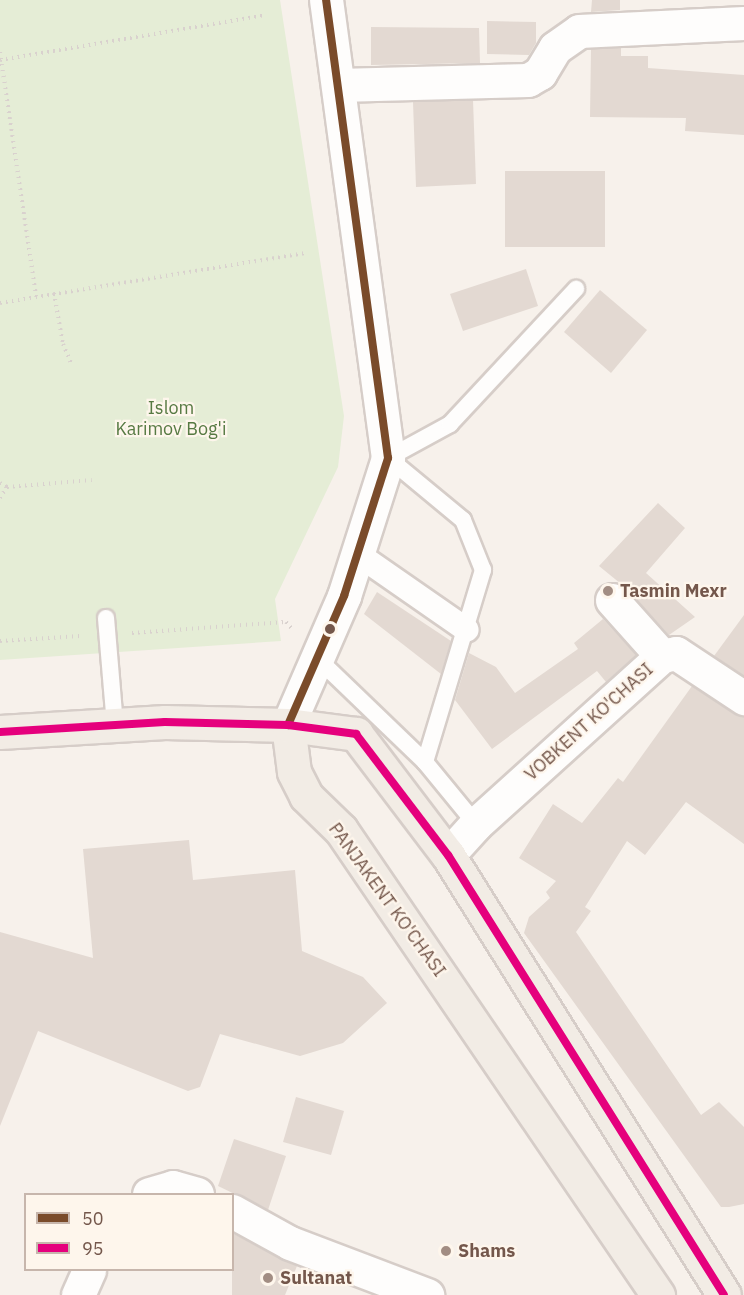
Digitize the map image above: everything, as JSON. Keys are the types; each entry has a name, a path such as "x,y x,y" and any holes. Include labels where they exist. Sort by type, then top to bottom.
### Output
{"main road":[{"path":"0,732 115,725 288,725 356,734 448,855 724,1295"},
{"name":"PANJAKENT KO'CHASI","path":"288,725 294,772 306,796 341,830 658,1295"}],"street":[{"path":"288,725 359,555 388,458 327,0"},
{"path":"338,85 528,80 540,73 555,48 579,31 744,23"},
{"path":"359,555 467,630"},
{"path":"612,600 662,656"},
{"name":"VOBKENT KO'CHASI","path":"448,855 476,824 662,656 676,653 744,699"},
{"path":"152,1193 173,1187 194,1193"},
{"path":"234,1212 290,1244 427,1295"},
{"path":"78,1295 88,1271"}],"lane":[{"path":"425,762 467,630 483,570 463,520 388,458 450,424 576,289"},
{"path":"106,618 115,725"},
{"path":"316,657 425,762 476,824"}],"path":[{"path":"1,60 266,15"},
{"path":"0,52 36,296"},
{"path":"0,303 304,253"},
{"path":"54,293 63,344 72,365"},
{"path":"0,483 6,487 92,480"},
{"path":"0,498 6,487"},
{"path":"0,641 286,622 316,657"}],"green space":[{"name":"Islom Karimov Bog'i","path":"0,0 280,0 344,416 338,467 275,599 281,641 0,660"}],"building":[{"path":"592,0 620,0 620,10 591,12"},
{"path":"487,21 536,22 536,43 529,55 487,54"},
{"path":"371,27 479,28 480,63 371,65"},
{"path":"621,48 621,56 648,56 648,68 744,75 744,135 685,131 686,118 590,117 591,49"},
{"path":"473,100 476,184 416,187 413,102"},
{"path":"505,171 605,171 605,247 505,247"},
{"path":"526,269 538,306 463,331 450,294"},
{"path":"600,290 647,330 611,373 564,332"},
{"path":"658,503 685,528 646,573 695,617 669,635 626,588 599,566"},
{"path":"377,592 451,641 441,674 364,614"},
{"path":"744,615 744,676 714,656"},
{"path":"603,619 636,655 606,682 597,671 492,749 455,700 469,653 496,667 515,693 578,649 574,643"},
{"path":"692,686 744,717 744,844 686,802 645,855 627,841 585,907 591,911 576,932 701,1115 719,1102 744,1127 744,1204 729,1207 721,1207 524,933 529,917 550,898 546,892 556,881 519,858 553,804 582,823 618,778 623,782"},
{"path":"189,840 193,880 295,870 302,951 363,977 387,1003 343,1043 300,1056 220,1034 200,1087 188,1091 38,1031 0,1126 0,932 93,958 83,849"},
{"path":"296,1097 344,1111 331,1155 283,1142"},
{"path":"234,1139 286,1156 268,1210 218,1186"},
{"path":"234,1234 297,1266 285,1295 232,1295"}],"transit line":[{"name":"50","path":"288,725 344,596 388,458 326,0"},
{"name":"95","path":"0,732 165,722 288,725 356,734 448,855 724,1295"}],"place":[{"name":"Tasmin Mexr","path":"608,591"},
{"name":"Shams","path":"446,1251"},
{"name":"Sultanat","path":"268,1278"}]}
